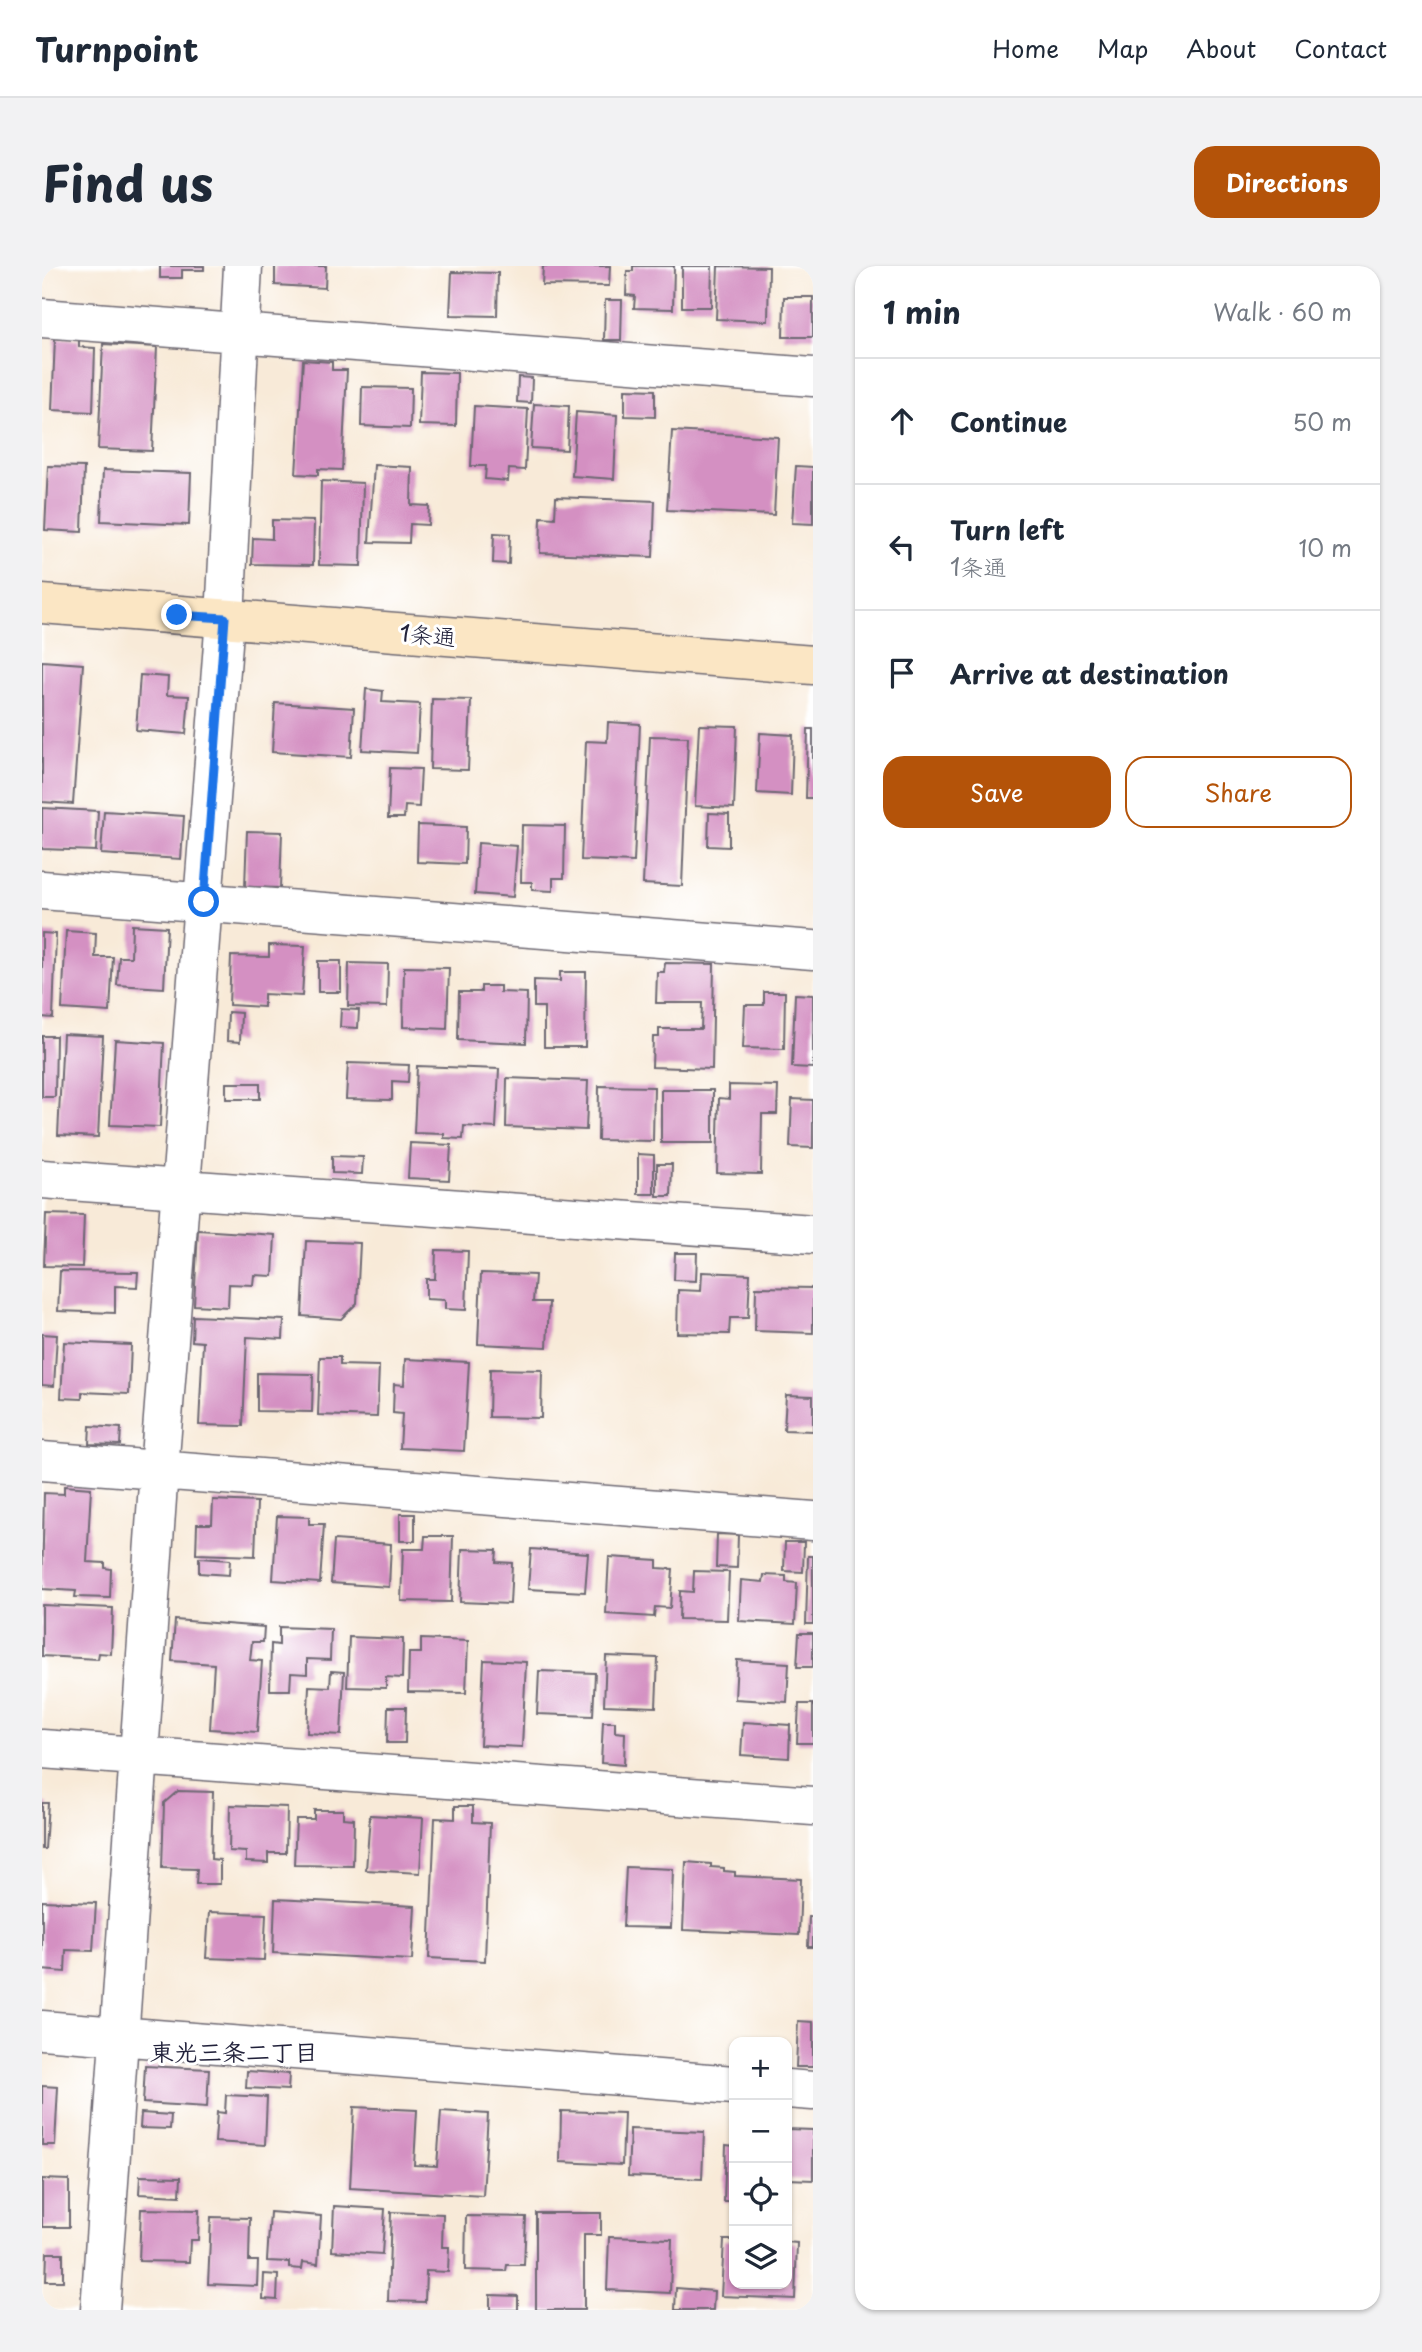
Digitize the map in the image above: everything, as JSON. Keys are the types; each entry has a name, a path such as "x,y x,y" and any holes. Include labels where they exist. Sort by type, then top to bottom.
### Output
{"main road":[{"name":"1条通","path":"42,604 813,665"}],"street":[{"path":"100,2310 159,1470 225,618 243,266"},
{"path":"42,318 813,377"},
{"path":"42,890 813,950"},
{"path":"42,1179 813,1234"},
{"path":"42,1461 813,1521"},
{"path":"42,1749 813,1807"},
{"path":"42,2030 729,2085"},
{"path":"792,2089 813,2091"}],"building":[{"path":"160,266 204,266 204,270 182,270 182,278 160,278"},
{"path":"275,266 326,266 325,288 275,285"},
{"path":"543,266 610,266 609,286 542,285"},
{"path":"633,266 674,266 673,309 634,308 635,296 626,295 627,271 633,271"},
{"path":"682,266 712,266 711,307 682,307"},
{"path":"718,266 769,267 768,321 716,319"},
{"path":"452,272 498,273 497,316 450,315"},
{"path":"784,297 813,297 813,337 783,337"},
{"path":"605,300 622,300 621,340 604,340"},
{"path":"55,338 79,339 79,347 95,348 93,412 52,410"},
{"path":"103,344 157,347 152,451 98,449"},
{"path":"303,360 332,362 332,370 347,370 342,470 318,469 318,475 296,474"},
{"path":"421,372 457,373 456,426 419,425"},
{"path":"518,377 532,378 531,403 517,402"},
{"path":"362,387 411,388 410,428 361,426"},
{"path":"625,389 655,390 655,417 625,416"},
{"path":"534,404 569,406 567,450 531,448"},
{"path":"474,406 528,409 525,470 509,469 508,481 485,479 486,466 471,466"},
{"path":"576,412 617,415 614,479 572,476"},
{"path":"672,431 778,437 774,515 667,510"},
{"path":"374,465 412,467 411,505 429,506 428,525 410,524 409,543 369,542"},
{"path":"48,466 84,467 82,532 45,530"},
{"path":"796,466 813,467 813,524 792,523"},
{"path":"103,470 191,473 189,525 101,521"},
{"path":"321,481 363,483 361,566 319,565"},
{"path":"556,497 655,501 653,557 540,553 541,517 555,518"},
{"path":"272,520 314,521 313,565 252,564 253,538 272,539"},
{"path":"494,533 510,534 509,564 493,563"},
{"path":"42,661 83,664 73,804 42,802"},
{"path":"140,675 168,677 167,695 189,696 186,734 136,730"},
{"path":"366,689 383,691 382,702 420,704 417,753 362,750"},
{"path":"432,699 471,700 468,770 430,769"},
{"path":"275,703 354,708 351,757 272,752"},
{"path":"608,722 640,724 634,862 581,860 586,741 607,742"},
{"path":"699,725 737,726 734,808 695,806"},
{"path":"808,729 813,729 813,798 806,798"},
{"path":"760,733 793,735 791,795 757,793"},
{"path":"650,736 688,737 682,886 643,884"},
{"path":"390,768 421,769 419,807 405,806 404,818 388,818"},
{"path":"42,808 98,811 96,851 42,849"},
{"path":"104,811 184,816 181,859 101,854"},
{"path":"709,813 729,814 729,847 708,846"},
{"path":"418,825 466,827 465,864 417,862"},
{"path":"522,825 565,826 564,878 553,878 553,891 532,890 532,882 521,882"},
{"path":"247,831 282,832 280,888 245,887"},
{"path":"478,843 517,846 513,897 475,894"},
{"path":"132,925 167,927 164,988 117,985 119,957 131,957"},
{"path":"66,931 96,933 95,957 113,957 110,1012 62,1009"},
{"path":"42,933 56,934 53,1018 42,1017"},
{"path":"269,945 305,946 302,996 264,994 264,1007 229,1005 231,956 269,957"},
{"path":"318,961 341,961 341,992 318,992"},
{"path":"349,963 388,964 387,1007 348,1006"},
{"path":"665,963 714,964 712,1069 652,1067 653,1037 659,1037 659,1029 701,1029 702,1003 656,1003 657,972 664,972"},
{"path":"404,967 449,968 447,1029 403,1027"},
{"path":"560,972 586,972 585,1047 544,1047 544,1007 534,1007 534,980 560,981"},
{"path":"481,986 500,986 500,992 527,993 526,1043 458,1040 459,992 481,992"},
{"path":"764,992 785,992 784,1049 743,1048 745,1005 764,1005"},
{"path":"795,994 813,995 813,1068 792,1067"},
{"path":"341,1009 359,1010 358,1028 340,1027"},
{"path":"228,1012 241,1013 240,1042 227,1041"},
{"path":"63,1034 103,1036 98,1137 58,1135"},
{"path":"42,1036 56,1036 55,1097 42,1097"},
{"path":"115,1040 164,1043 160,1127 110,1125"},
{"path":"348,1063 409,1065 408,1082 392,1081 392,1100 346,1099"},
{"path":"417,1066 499,1069 496,1128 464,1126 463,1139 444,1138 444,1134 414,1133"},
{"path":"507,1078 588,1081 586,1130 506,1127"},
{"path":"226,1083 260,1083 260,1099 226,1099"},
{"path":"729,1085 778,1086 777,1114 762,1114 761,1174 717,1173 719,1098 729,1099"},
{"path":"599,1086 654,1087 653,1141 598,1140"},
{"path":"661,1090 713,1090 713,1143 661,1143"},
{"path":"792,1099 813,1100 813,1148 790,1147"},
{"path":"410,1143 451,1145 449,1180 408,1178"},
{"path":"638,1154 654,1155 654,1194 638,1194"},
{"path":"332,1156 363,1157 362,1174 332,1173"},
{"path":"657,1164 672,1164 671,1196 657,1196"},
{"path":"46,1214 84,1215 82,1267 44,1266"},
{"path":"198,1230 275,1235 273,1276 254,1275 253,1285 229,1284 228,1307 194,1305"},
{"path":"306,1241 360,1243 357,1303 341,1319 302,1316"},
{"path":"436,1250 468,1251 466,1310 445,1309 445,1300 426,1299 426,1279 435,1279"},
{"path":"675,1253 697,1253 696,1281 674,1280"},
{"path":"60,1271 138,1272 137,1287 115,1286 115,1313 58,1311"},
{"path":"702,1272 750,1274 748,1318 730,1318 729,1334 677,1333 678,1290 701,1291"},
{"path":"481,1273 535,1275 533,1302 549,1302 547,1347 478,1344"},
{"path":"756,1287 813,1288 813,1333 755,1331"},
{"path":"193,1316 284,1320 283,1339 247,1337 243,1426 199,1425 203,1342 192,1341"},
{"path":"42,1334 57,1335 54,1386 42,1385"},
{"path":"64,1342 131,1345 129,1394 82,1392 82,1399 61,1398"},
{"path":"320,1357 340,1357 340,1365 379,1366 377,1417 318,1415"},
{"path":"405,1359 469,1362 464,1451 400,1448 402,1414 393,1413 394,1384 404,1385"},
{"path":"490,1369 542,1370 541,1418 489,1417"},
{"path":"257,1373 313,1374 312,1412 257,1411"},
{"path":"786,1395 813,1396 813,1431 784,1430"},
{"path":"90,1426 121,1428 120,1445 89,1444"},
{"path":"64,1486 91,1488 87,1562 105,1563 105,1568 111,1569 110,1598 75,1597 76,1591 42,1589 44,1493 64,1494"},
{"path":"213,1500 257,1502 255,1556 196,1554 197,1524 212,1524"},
{"path":"400,1514 415,1514 415,1541 400,1541"},
{"path":"277,1516 309,1517 309,1524 324,1524 320,1583 273,1580"},
{"path":"717,1534 738,1535 737,1568 716,1567"},
{"path":"425,1536 453,1536 451,1602 401,1601 403,1549 424,1549"},
{"path":"334,1540 391,1544 389,1587 331,1583"},
{"path":"785,1542 804,1542 803,1572 784,1571"},
{"path":"462,1549 497,1550 496,1562 512,1563 510,1604 460,1602"},
{"path":"531,1549 588,1553 585,1592 528,1589"},
{"path":"808,1556 813,1556 813,1624 806,1624"},
{"path":"609,1557 657,1560 657,1568 673,1569 670,1608 655,1607 654,1617 606,1614"},
{"path":"199,1558 230,1560 229,1575 199,1573"},
{"path":"694,1571 729,1572 727,1620 679,1619 680,1591 693,1592"},
{"path":"764,1575 786,1576 786,1582 797,1583 795,1624 739,1621 741,1580 763,1582"},
{"path":"42,1605 113,1608 111,1654 99,1653 98,1659 42,1656"},
{"path":"175,1620 264,1627 263,1642 252,1642 250,1660 262,1661 257,1732 210,1729 214,1664 172,1661"},
{"path":"279,1627 331,1629 330,1660 307,1659 307,1674 291,1673 290,1690 270,1690 271,1644 279,1645"},
{"path":"799,1633 813,1633 813,1667 797,1667"},
{"path":"349,1637 403,1639 402,1678 386,1677 386,1688 347,1687"},
{"path":"421,1639 468,1641 466,1693 408,1692 409,1653 421,1653"},
{"path":"606,1656 658,1658 656,1707 604,1705"},
{"path":"484,1660 526,1662 522,1747 480,1745"},
{"path":"737,1660 789,1663 787,1702 735,1699"},
{"path":"331,1671 344,1672 341,1735 307,1733 309,1686 330,1687"},
{"path":"539,1671 595,1673 593,1716 537,1714"},
{"path":"799,1704 813,1704 813,1743 797,1743"},
{"path":"388,1707 406,1707 405,1743 387,1743"},
{"path":"603,1722 615,1722 615,1732 625,1733 624,1765 601,1763"},
{"path":"743,1722 790,1725 789,1758 741,1755"},
{"path":"178,1791 213,1792 211,1859 220,1860 220,1884 196,1884 197,1869 162,1868 164,1803"},
{"path":"42,1803 48,1803 45,1849 42,1849"},
{"path":"230,1805 287,1807 286,1853 268,1853 268,1863 246,1862 246,1852 229,1851"},
{"path":"455,1806 473,1806 473,1822 490,1823 485,1961 429,1958 435,1818 455,1819"},
{"path":"314,1810 343,1810 343,1818 354,1819 353,1866 294,1865 296,1819 314,1819"},
{"path":"370,1815 423,1818 420,1873 366,1870"},
{"path":"686,1862 711,1864 711,1867 735,1872 735,1876 801,1879 799,1935 683,1930"},
{"path":"626,1867 673,1869 671,1928 623,1927"},
{"path":"275,1899 415,1906 412,1960 273,1953"},
{"path":"42,1901 96,1903 93,1951 66,1950 65,1972 42,1970"},
{"path":"209,1912 266,1914 264,1960 206,1958"},
{"path":"809,1917 813,1917 813,1947 808,1947"},
{"path":"798,2021 813,2022 813,2067 796,2067"},
{"path":"145,2066 209,2069 207,2107 143,2103"},
{"path":"247,2071 289,2074 288,2090 246,2088"},
{"path":"42,2086 58,2087 55,2145 42,2145"},
{"path":"226,2095 267,2097 265,2145 215,2142 217,2112 225,2113"},
{"path":"354,2107 417,2110 414,2165 437,2166 441,2111 488,2114 483,2196 350,2188"},
{"path":"561,2111 624,2113 622,2165 560,2162"},
{"path":"141,2113 171,2115 170,2129 140,2128"},
{"path":"630,2129 704,2132 702,2179 628,2176"},
{"path":"792,2129 813,2130 813,2180 792,2179"},
{"path":"726,2145 729,2145 729,2202 724,2202"},
{"path":"140,2176 181,2177 180,2196 139,2194"},
{"path":"42,2179 69,2180 69,2227 42,2227"},
{"path":"334,2206 385,2209 382,2254 332,2251"},
{"path":"141,2209 199,2210 198,2240 190,2240 189,2262 139,2261"},
{"path":"270,2212 321,2216 318,2264 303,2262 302,2269 289,2268 289,2262 267,2261"},
{"path":"391,2212 443,2214 442,2247 449,2247 448,2272 426,2271 425,2302 388,2301"},
{"path":"536,2213 601,2213 601,2235 584,2235 584,2310 536,2310"},
{"path":"466,2216 526,2217 524,2265 507,2265 506,2271 465,2270"},
{"path":"211,2217 250,2218 249,2261 258,2261 257,2286 208,2284"},
{"path":"609,2237 672,2239 670,2293 607,2290"},
{"path":"724,2240 729,2240 729,2289 792,2289 792,2242 797,2243 795,2299 721,2296"},
{"path":"47,2253 63,2253 63,2281 46,2281"},
{"path":"264,2274 278,2275 277,2300 263,2299"},
{"path":"676,2288 714,2291 713,2310 675,2310"},
{"path":"490,2295 518,2296 518,2310 490,2310"}],"district":[{"name":"東光三条二丁目","path":"234,2051"}],"route":[{"path":"177,615 225,618 204,902"}]}
